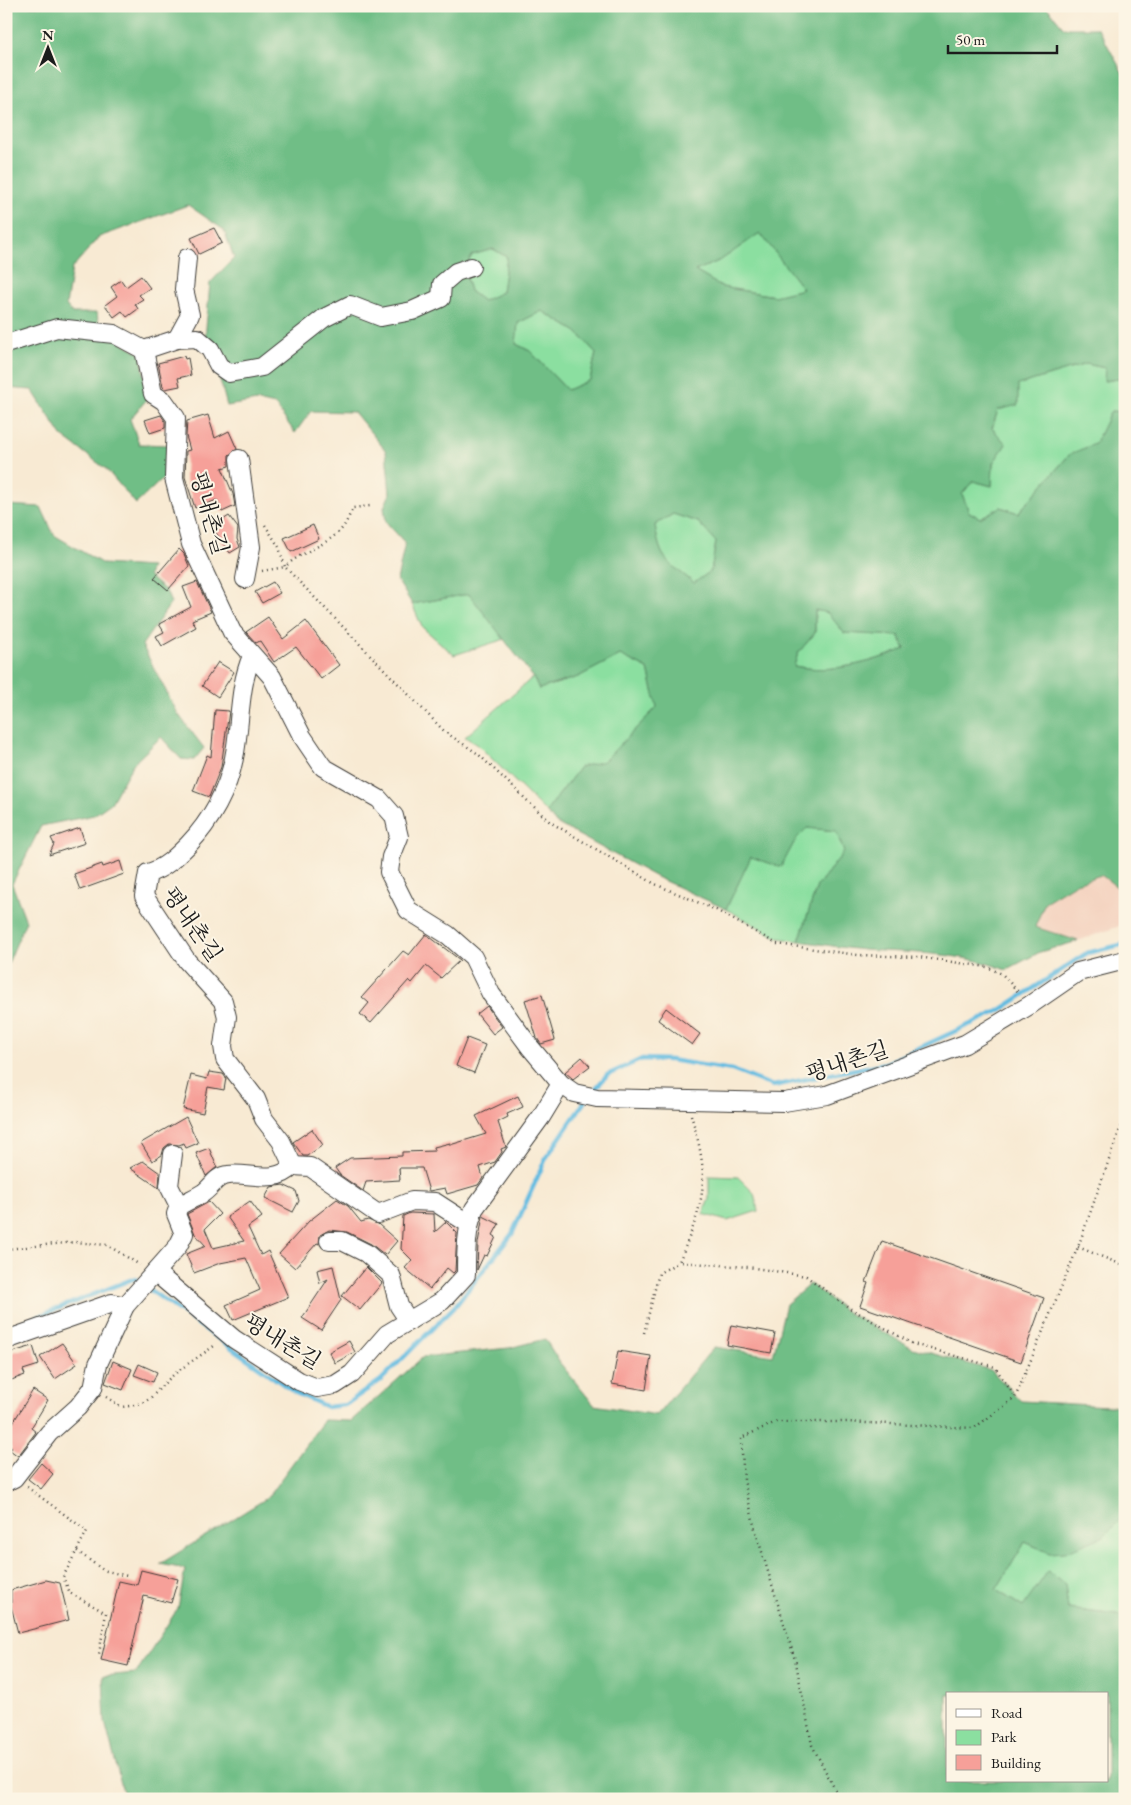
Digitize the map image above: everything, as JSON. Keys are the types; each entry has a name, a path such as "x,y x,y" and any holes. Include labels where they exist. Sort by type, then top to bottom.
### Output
{"street":[{"path":"177,339 190,315 184,289 187,258"},
{"path":"6,344 57,328 114,334 144,350 177,339 197,338 210,349 220,366 229,373 262,366 324,318 350,305 381,317 412,311 441,298 442,284 456,272 471,267"},
{"name":"평내촌길","path":"144,350 153,394 164,402 176,418 174,478 191,544 232,632 272,677 302,736 323,767 379,799 394,816 399,837 391,857 389,872 408,910 448,934 473,957 491,994 530,1047 567,1088 597,1098 784,1102 827,1095 965,1044 1030,1005 1078,972 1125,960"},
{"name":"평내촌길","path":"239,460 251,547 245,579"},
{"name":"평내촌길","path":"252,656 246,669 237,725 235,757 229,778 214,812 195,838 178,855 158,870 148,873 144,896 187,961 223,1001 227,1017 223,1046 225,1058 256,1099 264,1119 281,1141 293,1166"},
{"name":"평내촌길","path":"153,1275 234,1339 298,1381 317,1388 335,1385 352,1374 387,1334 442,1301 466,1275 469,1224 474,1209 541,1117 567,1088"},
{"path":"173,1154 169,1186 179,1206"},
{"path":"10,1480 49,1433 78,1407 92,1388 98,1364 130,1301 178,1246 184,1234 176,1214 179,1206 205,1192 218,1177 229,1174 262,1178 288,1171 293,1166 310,1167 378,1214 412,1201 435,1202 469,1224"},
{"path":"329,1241 342,1242 366,1253 391,1275 399,1306 409,1320"},
{"path":"6,1340 112,1303 130,1301"}],"path":[{"path":"245,579 267,569 285,567 295,557 326,542 343,527 353,508 370,506"},
{"path":"246,514 263,522 279,546 285,567 445,732 477,753 550,822 655,884 716,910 777,944 858,955 918,957 987,967 1002,974 1025,1000"},
{"path":"678,1262 697,1219 704,1184 701,1149 690,1114"},
{"path":"840,1799 812,1745 796,1663 755,1529 744,1480 741,1438 776,1422 847,1422 974,1428 1015,1398 1078,1247 1125,1115"},
{"path":"6,1249 75,1242 107,1245 153,1275"},
{"path":"1078,1247 1125,1266"},
{"path":"644,1333 659,1273 678,1262 748,1267 806,1276 851,1309 913,1344 995,1367 1015,1398"},
{"path":"92,1388 122,1407 139,1405 154,1396 169,1379 214,1346"},
{"path":"10,1480 87,1531 63,1577 70,1593 106,1613 99,1654"},
{"path":"77,1551 103,1570 127,1576"}],"shaded area":[{"path":"1101,875 1125,893 1125,924 1078,941 1034,927 1045,902 1076,883"}],"green space":[{"path":"6,6 1046,6 1064,28 1098,28 1125,77 1125,378 1104,381 1105,368 1086,364 1018,385 1018,405 998,410 992,428 1006,444 993,463 992,486 973,481 962,494 969,512 980,518 1001,507 1018,513 1070,454 1095,444 1111,411 1125,412 1125,893 1101,875 1076,883 1045,902 1035,927 1078,941 1040,952 1006,970 989,964 954,957 864,950 799,941 817,886 844,852 836,831 807,828 796,839 781,867 751,857 726,909 656,877 556,823 546,812 580,767 604,761 657,707 648,669 620,655 578,677 539,689 533,677 469,594 412,604 397,580 405,543 386,522 384,507 390,494 386,451 354,412 311,411 295,433 275,405 257,401 227,406 217,369 205,339 210,283 234,258 224,230 188,205 99,237 72,268 66,305 72,313 97,313 99,328 141,354 148,398 130,419 139,444 172,445 171,478 161,480 136,504 106,469 62,436 32,390 6,388","holes":["760,233 803,289 774,296 722,287 695,271 721,260","493,249 507,257 502,292 483,301 470,291 464,270 472,255","542,311 577,332 596,353 590,380 567,390 530,351 516,344 518,323","673,514 698,522 716,542 711,571 694,583 666,559 659,546 655,525","815,610 828,613 844,633 899,636 905,649 865,663 822,669 794,666 798,653 815,633"]},
{"path":"760,232 803,289 775,296 722,287 695,271 721,260"},
{"path":"493,249 507,257 502,292 483,301 470,291 464,270 472,255"},
{"path":"542,311 577,332 596,353 590,380 567,390 530,351 516,344 518,323"},
{"path":"1086,364 1105,368 1105,381 1125,378 1125,412 1111,411 1095,444 1070,454 1018,513 1001,507 980,518 969,512 962,494 973,481 992,486 993,463 1006,444 992,429 998,410 1018,385"},
{"path":"6,505 41,507 54,535 103,564 151,567 148,576 166,591 171,603 142,645 178,714 204,748 194,760 181,759 161,737 133,764 111,803 94,815 41,826 12,884 26,921 6,968"},
{"path":"673,514 698,522 716,542 711,571 694,583 666,559 659,546 655,525"},
{"path":"469,594 505,639 454,655 422,627 412,604"},
{"path":"815,610 828,613 845,633 899,636 905,649 851,666 822,669 794,666 798,653 815,633"},
{"path":"620,655 648,669 657,707 604,762 580,767 546,812 478,745 465,737 533,677 539,689 578,677"},
{"path":"807,828 836,831 844,852 817,886 799,941 778,938 726,909 751,856 781,866 796,839"},
{"path":"709,1176 738,1177 754,1193 758,1211 727,1221 703,1214 709,1199"},
{"path":"810,1284 848,1313 913,1348 991,1370 1021,1401 1125,1407 1125,1515 1104,1536 1065,1552 1050,1553 1025,1542 996,1590 1023,1607 1048,1571 1065,1584 1068,1609 1125,1616 1125,1799 125,1799 105,1722 103,1676 136,1673 178,1608 185,1569 160,1564 267,1498 324,1420 351,1421 423,1357 509,1348 545,1339 560,1363 594,1405 657,1415 714,1347 773,1356 786,1304"},
{"path":"1125,1515 1125,1616 1068,1609 1065,1584 1023,1607 996,1590 1025,1542 1050,1553 1104,1536"}],"building":[{"path":"214,228 222,243 199,254 191,238"},
{"path":"141,276 150,288 139,295 143,299 135,304 138,309 127,317 122,311 114,317 105,305 117,296 111,287 121,280 126,287"},
{"path":"184,356 185,359 188,358 191,375 178,378 180,386 165,389 158,363"},
{"path":"161,415 165,421 165,428 150,433 145,420"},
{"path":"208,415 215,438 229,431 237,449 229,455 229,466 222,468 233,494 235,506 222,512 217,500 195,508 185,477 186,451 190,450 186,436 187,421"},
{"path":"229,516 238,528 237,539 240,547 230,553 212,527"},
{"path":"313,525 319,539 291,552 284,538"},
{"path":"179,549 184,554 189,566 168,590 154,578"},
{"path":"197,582 211,612 192,620 196,627 162,646 156,636 164,632 159,624 191,607 183,587"},
{"path":"273,582 280,593 262,603 255,592"},
{"path":"268,617 283,639 306,621 339,665 321,679 296,647 274,662 260,641 256,643 246,632"},
{"path":"218,662 234,672 218,697 202,686"},
{"path":"215,710 229,711 221,767 209,797 193,791 207,755 211,757"},
{"path":"80,828 85,843 49,855 54,844 51,838"},
{"path":"120,861 124,874 80,890 74,874 102,864 103,867"},
{"path":"426,934 460,960 441,978 426,966 412,983 409,980 371,1023 360,1014 369,1003 362,997 403,951 409,955"},
{"path":"542,995 555,1040 541,1044 537,1038 525,1000"},
{"path":"487,1006 502,1027 493,1034 477,1014"},
{"path":"666,1008 700,1034 692,1045 658,1020"},
{"path":"467,1038 485,1045 474,1073 456,1066"},
{"path":"582,1057 590,1066 573,1079 565,1072"},
{"path":"209,1072 223,1074 226,1078 224,1090 208,1087 203,1113 183,1109 191,1075 207,1079"},
{"path":"518,1096 523,1107 507,1114 508,1117 498,1122 506,1147 501,1149 502,1152 495,1162 480,1167 483,1178 478,1185 447,1194 445,1188 429,1191 422,1168 399,1168 400,1180 366,1182 363,1191 340,1175 335,1168 350,1158 402,1156 402,1152 435,1151 434,1147 450,1143 450,1145 486,1134 476,1116"},
{"path":"186,1117 198,1143 186,1148 184,1143 179,1145 169,1144 164,1148 162,1155 152,1161 141,1143"},
{"path":"312,1129 323,1145 307,1156 303,1156 293,1142"},
{"path":"209,1148 217,1167 206,1176 196,1153"},
{"path":"143,1161 160,1173 159,1188 130,1168"},
{"path":"283,1185 296,1191 299,1201 293,1212 265,1198 271,1187"},
{"path":"337,1199 348,1206 361,1222 368,1220 378,1224 397,1241 385,1255 371,1244 347,1232 329,1230 320,1235 319,1244 317,1243 295,1268 279,1254 309,1221"},
{"path":"250,1201 262,1217 248,1227 261,1255 268,1251 288,1297 233,1320 226,1305 260,1290 246,1258 220,1263 194,1273 186,1254 206,1246 195,1234 187,1214 209,1202 220,1214 205,1229 213,1248 244,1241 227,1217"},
{"path":"410,1213 434,1214 435,1232 446,1222 457,1233 455,1271 453,1273 447,1268 430,1289 405,1268 412,1260 401,1249 403,1216"},
{"path":"483,1216 499,1224 493,1235 496,1237 487,1256 484,1255 477,1270 478,1243"},
{"path":"882,1241 1044,1298 1021,1362 860,1306 868,1283 866,1282"},
{"path":"333,1266 341,1300 321,1330 302,1318 328,1279 320,1283 317,1270"},
{"path":"366,1267 382,1283 360,1310 342,1296"},
{"path":"731,1325 775,1333 771,1353 727,1345"},
{"path":"349,1341 355,1352 335,1363 329,1352"},
{"path":"62,1343 77,1364 55,1379 40,1357"},
{"path":"33,1346 39,1365 23,1370 25,1375 6,1382 6,1354"},
{"path":"618,1351 651,1356 646,1390 612,1384"},
{"path":"113,1361 132,1369 123,1390 105,1383"},
{"path":"139,1364 157,1372 153,1382 134,1375"},
{"path":"33,1390 48,1400 31,1428 36,1432 18,1456 10,1450 12,1448 6,1443 6,1434"},
{"path":"41,1463 53,1474 41,1489 28,1479"},
{"path":"141,1570 178,1579 171,1603 144,1596 128,1666 101,1660 119,1581 137,1585"},
{"path":"46,1580 60,1583 69,1620 18,1633 11,1606 11,1590"}],"waterway":[{"path":"592,1093 607,1075 642,1059 670,1060 732,1070 773,1086 886,1063 999,1011 1087,953 1125,944"},
{"path":"147,1288 294,1392 327,1407 345,1405 381,1380 456,1305 512,1234 546,1158 585,1101"},
{"path":"6,1329 135,1278 141,1283"}]}
